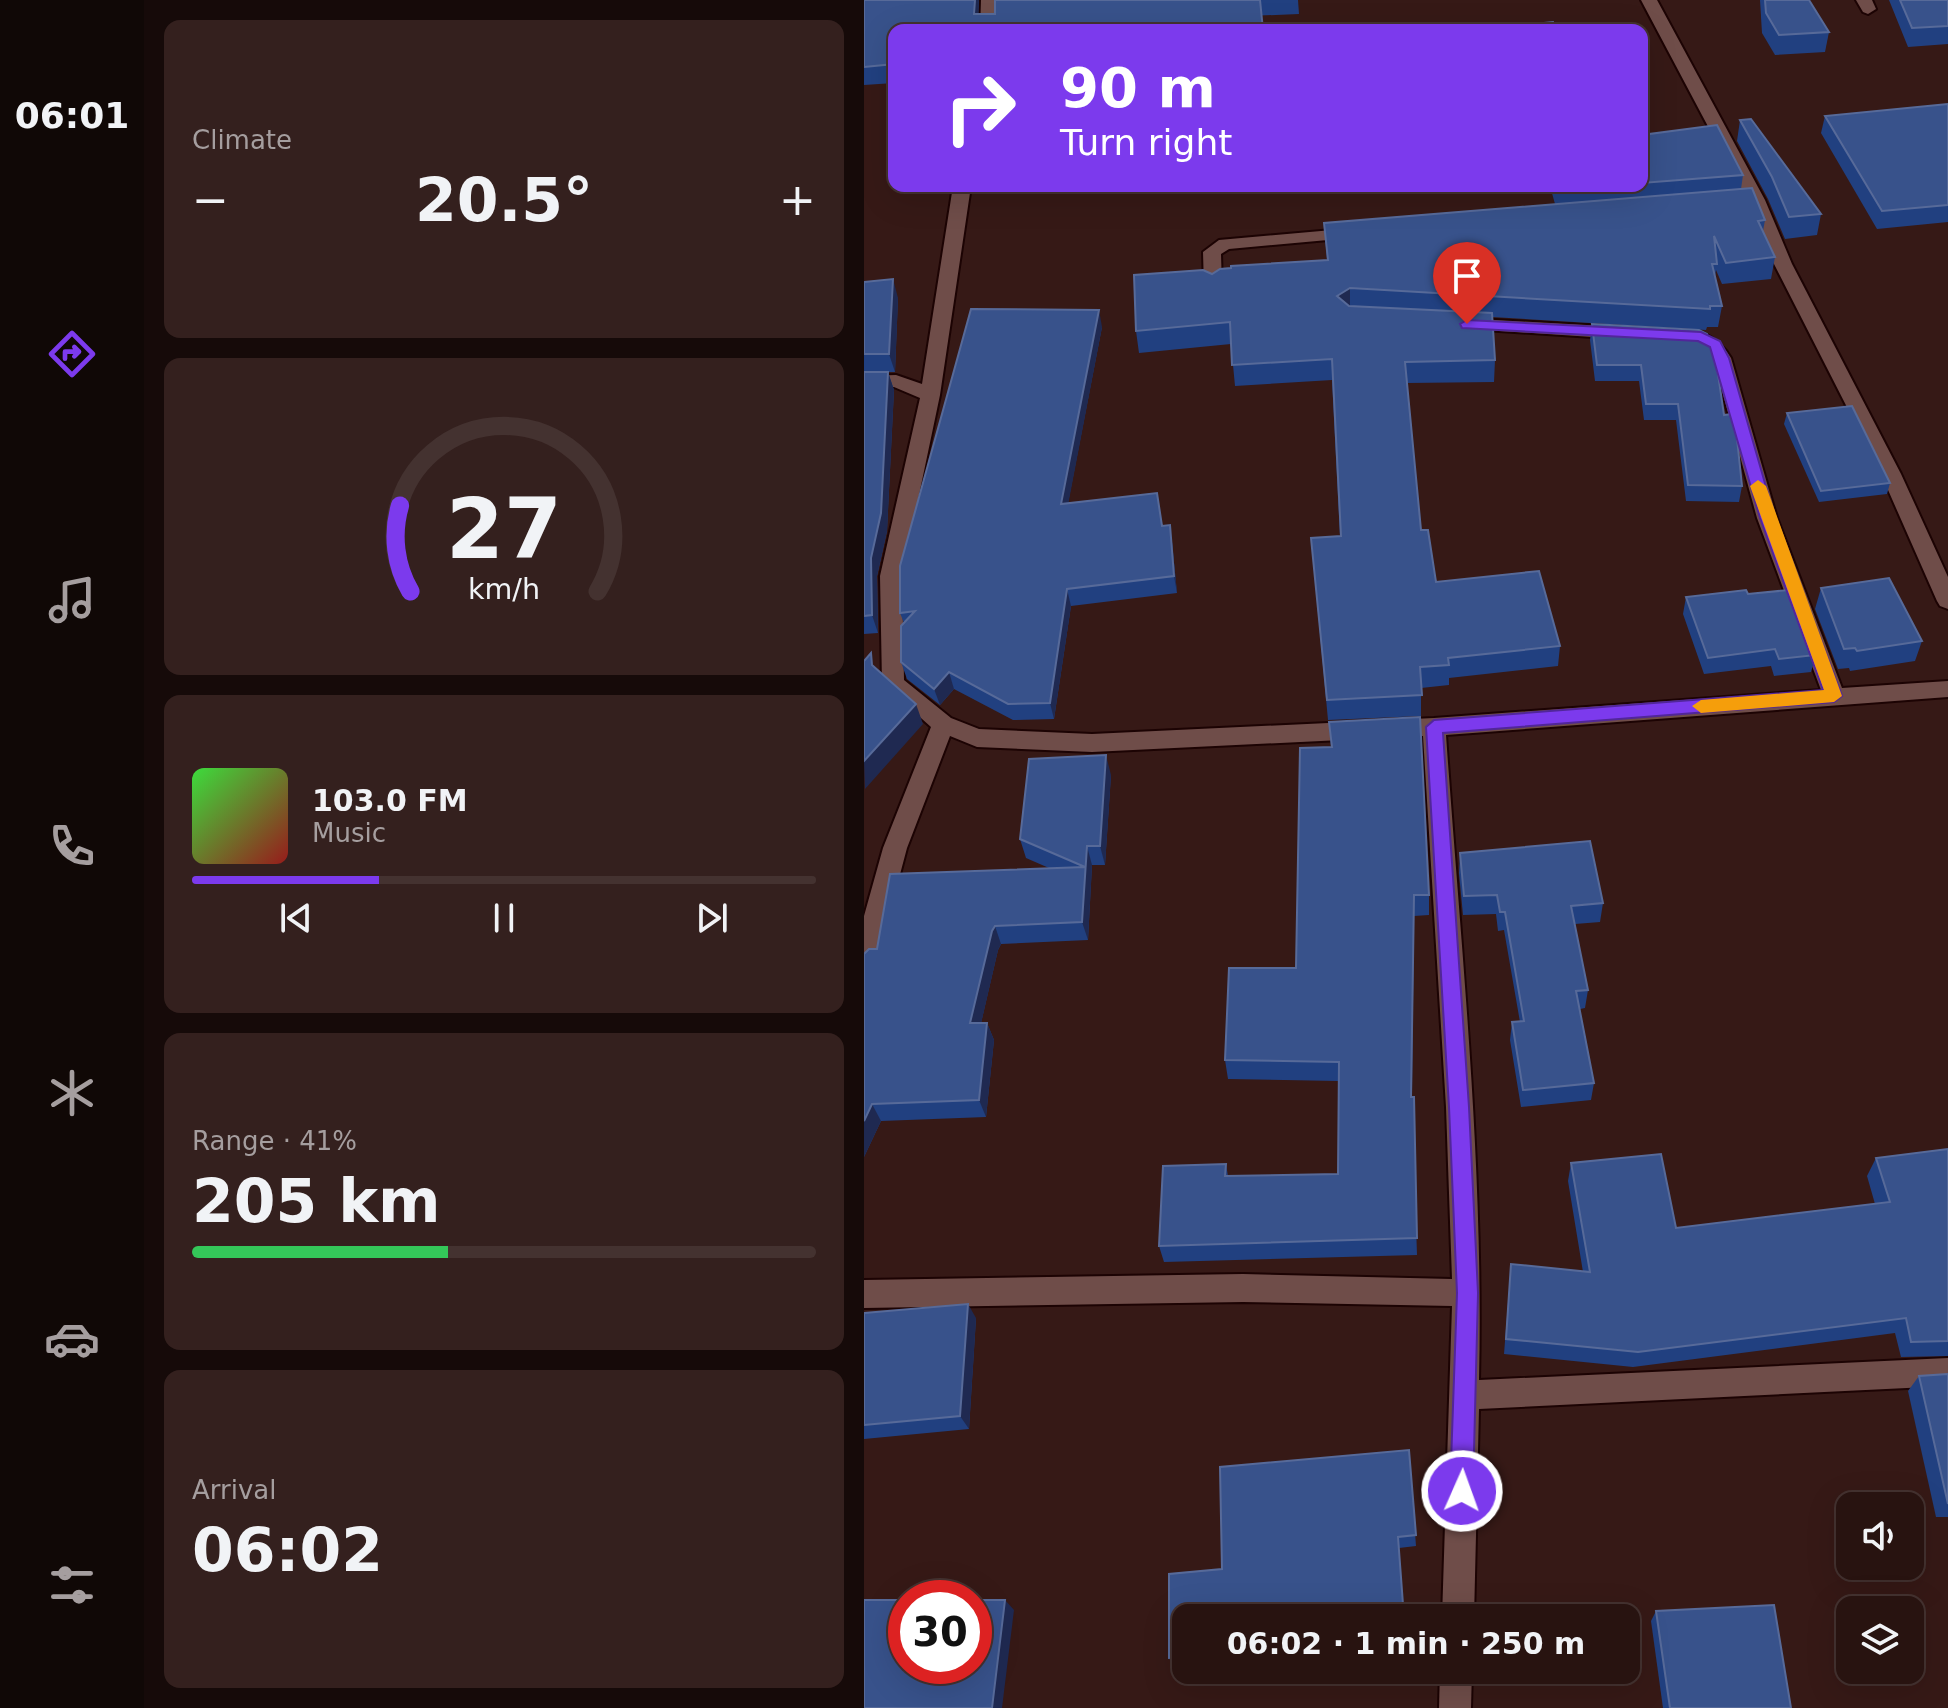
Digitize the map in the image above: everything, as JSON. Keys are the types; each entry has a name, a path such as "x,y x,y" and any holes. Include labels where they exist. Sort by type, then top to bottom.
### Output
{"street":[{"path":"988,24 989,0"},
{"path":"1649,0 1748,200 1891,474 1948,601"},
{"path":"961,192 930,395 891,576 893,683 943,724 977,738 1092,743 1434,727 1948,689"},
{"path":"1213,287 1212,252 1225,244 1375,232"},
{"path":"1442,323 1701,337 1715,344 1722,358 1767,518 1834,696"},
{"path":"864,382 896,381 930,395"},
{"path":"864,961 895,848 943,724"},
{"path":"1434,727 1459,1107 1467,1293 1458,1604"},
{"path":"864,1294 1243,1288 1467,1293"},
{"path":"1464,1395 1948,1372"},
{"path":"1455,1708 1456,1684"}],"building":[{"path":"864,0 975,0 974,14 995,14 995,0 1260,0 1262,24 888,24 888,65 864,67"},
{"path":"1765,0 1809,0 1829,32 1779,35 1766,13"},
{"path":"1900,0 1948,0 1948,26 1912,28"},
{"path":"1948,104 1948,205 1882,211 1825,116"},
{"path":"1751,119 1821,214 1789,217 1772,177 1740,120"},
{"path":"1717,125 1743,175 1648,183 1648,134"},
{"path":"1752,188 1765,220 1758,221 1775,257 1726,263 1714,236 1717,264 1712,264 1722,306 1710,306 1710,309 1350,288 1337,296 1349,306 1492,313 1495,360 1405,362 1421,530 1428,530 1436,582 1539,571 1560,646 1448,658 1449,665 1420,667 1422,695 1327,700 1311,538 1341,536 1332,359 1232,365 1230,322 1136,331 1134,275 1203,270 1212,274 1231,266 1328,260 1324,223"},
{"path":"893,279 889,354 864,354 864,282"},
{"path":"971,309 1099,310 1061,504 1157,493 1162,526 1170,525 1174,576 1067,589 1050,703 1008,704 949,672 934,689 901,662 901,626 915,611 900,613 900,566"},
{"path":"1592,324 1699,330 1707,334 1717,367 1724,415 1731,414 1736,429 1742,486 1688,485 1678,404 1646,404 1641,365 1597,365"},
{"path":"864,372 888,372 881,513 871,558 872,615 864,616"},
{"path":"1852,406 1890,483 1821,491 1787,413"},
{"path":"1889,578 1922,641 1857,651 1855,648 1844,649 1821,588"},
{"path":"1746,590 1748,594 1789,590 1816,655 1779,659 1775,649 1708,658 1686,597"},
{"path":"871,653 872,665 916,704 864,761 864,661"},
{"path":"1420,717 1429,895 1414,895 1411,1097 1414,1097 1417,1238 1159,1246 1163,1166 1226,1164 1225,1176 1338,1174 1339,1062 1225,1060 1229,968 1296,968 1300,748 1332,747 1329,722"},
{"path":"1106,755 1100,846 1087,846 1082,922 995,926 992,931 970,1023 987,1023 979,1100 872,1104 864,1121 864,954 869,949 877,949 890,874 1085,867 1020,839 1029,759"},
{"path":"1590,841 1603,903 1571,906 1588,990 1576,991 1594,1083 1523,1090 1512,1022 1524,1021 1505,912 1500,912 1497,895 1464,896 1460,853"},
{"path":"1948,1149 1948,1341 1911,1342 1906,1318 1638,1352 1506,1339 1511,1264 1590,1272 1571,1163 1661,1154 1676,1228 1890,1202 1876,1158"},
{"path":"968,1304 960,1416 864,1425 864,1313"},
{"path":"1948,1374 1948,1504 1919,1376"},
{"path":"1409,1450 1416,1535 1398,1537 1403,1604 1172,1604 1172,1658 1169,1658 1169,1574 1222,1569 1220,1467"},
{"path":"864,1600 888,1600 888,1684 992,1684 992,1600 1005,1600 992,1708 864,1708"},
{"path":"1774,1605 1791,1708 1670,1708 1656,1611"}],"slow traffic":[{"path":"1701,706 1834,696 1767,518 1758,486"}],"route":[{"path":"1462,1491 1467,1293 1459,1107 1434,727 1834,696 1767,518 1722,358 1715,344 1701,337 1467,324"}]}
